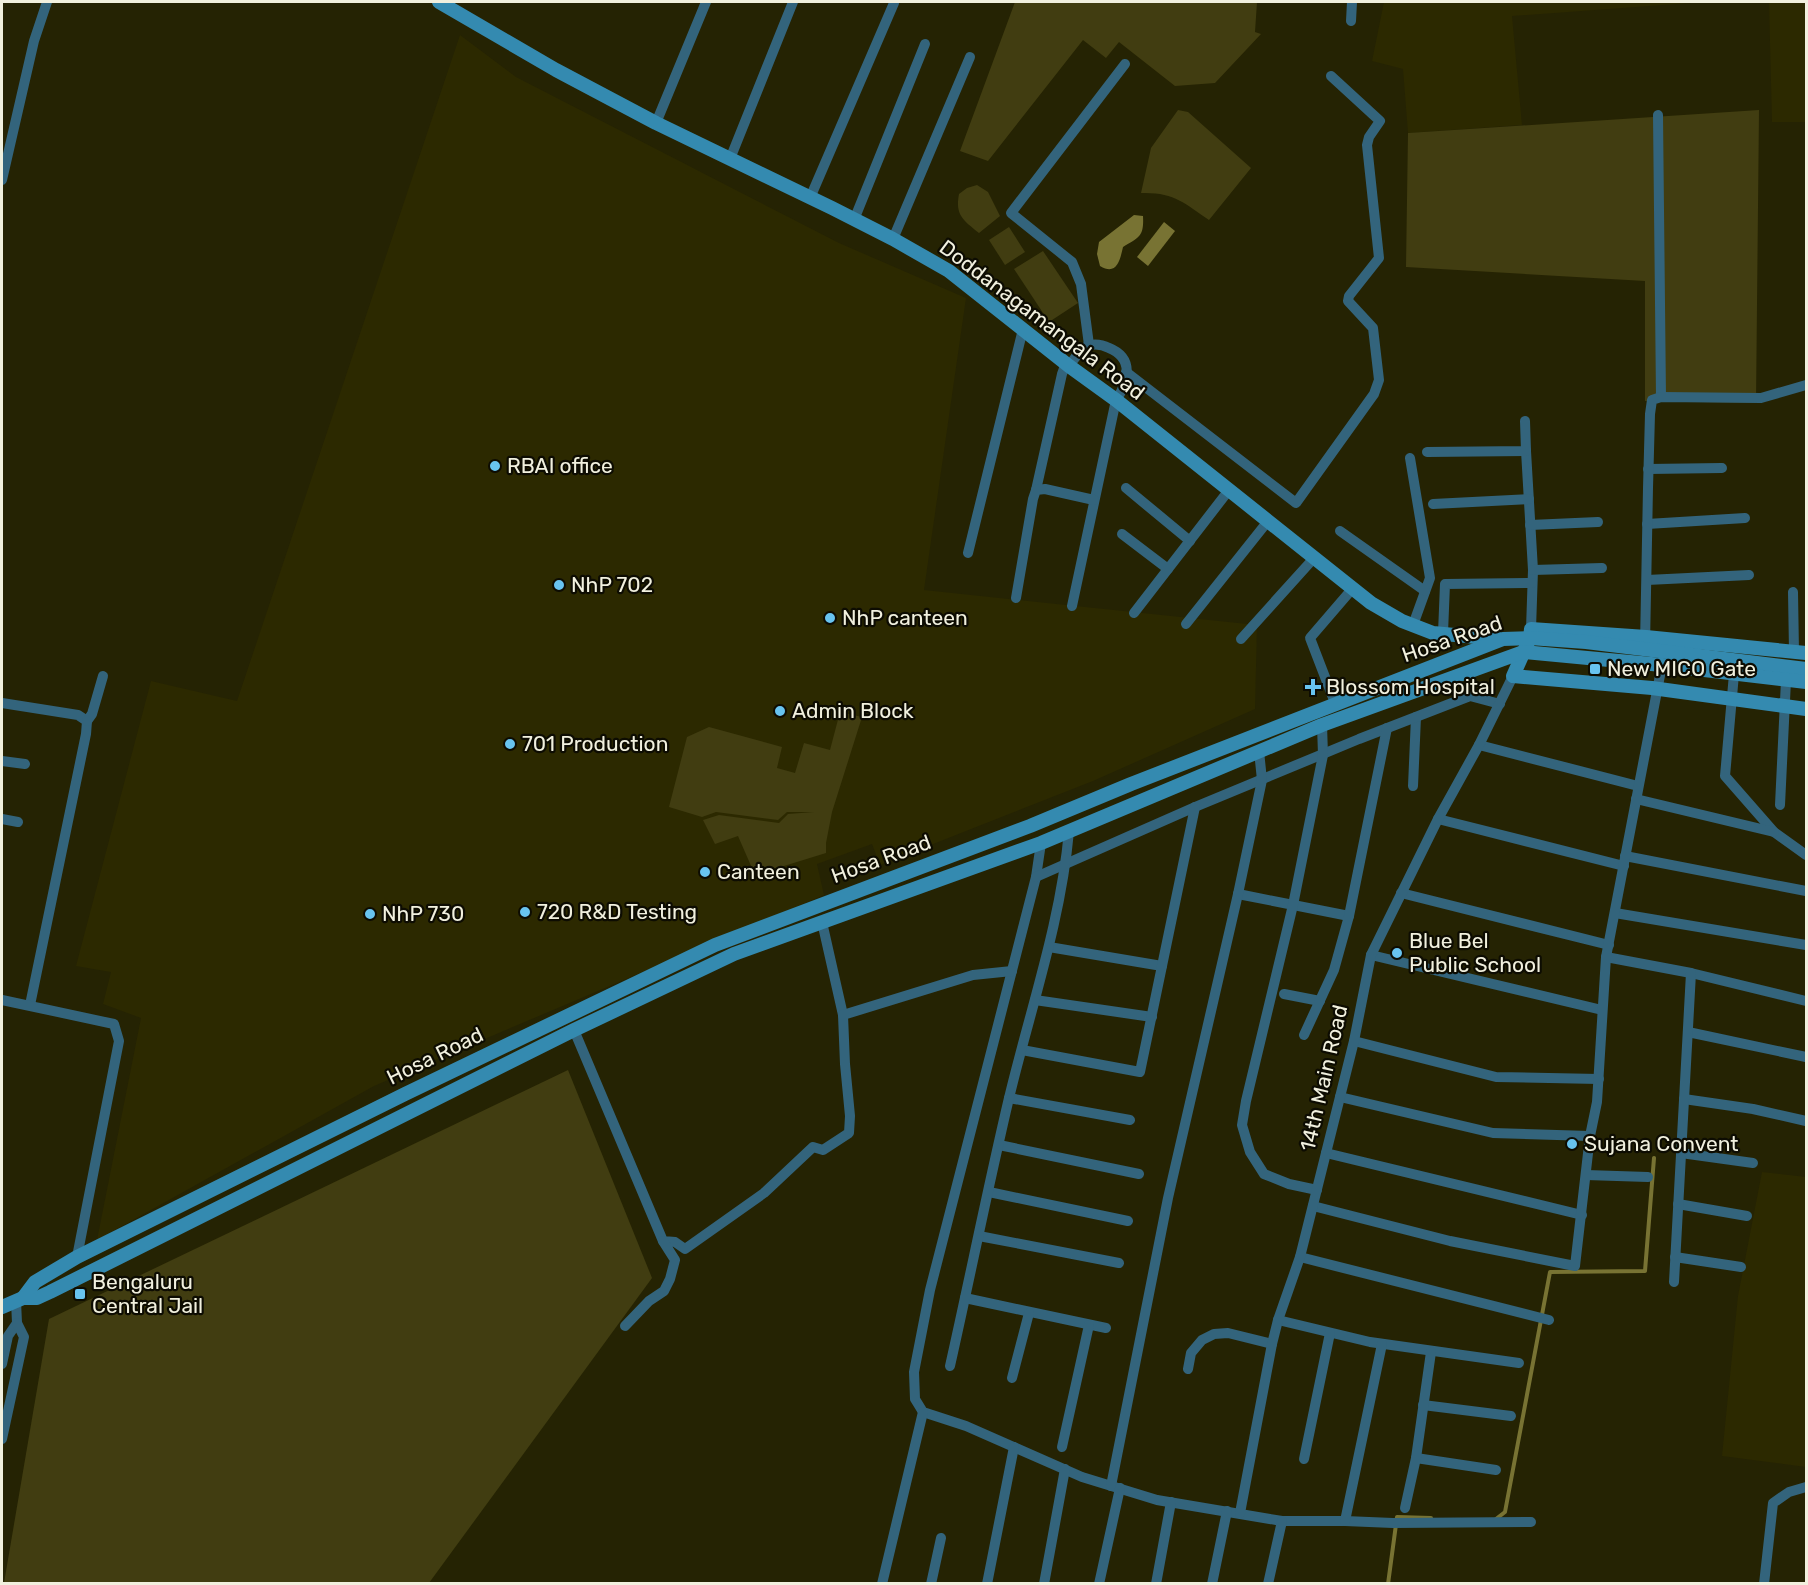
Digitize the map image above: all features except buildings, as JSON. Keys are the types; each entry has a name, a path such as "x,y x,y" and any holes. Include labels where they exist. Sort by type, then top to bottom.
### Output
{"main road":[{"name":"Doddanagamangala Road","path":"439,2 555,70 656,123 893,239 949,271 1116,400 1371,603 1402,621 1432,633 1503,639"},
{"name":"Hosa Road","path":"20,1299 35,1282 77,1257 405,1094 715,945 1030,826 1335,703 1503,639 1530,633 1645,643"},
{"path":"1530,633 1513,676 1658,689 1806,709"},
{"path":"1503,639 1503,660"},
{"path":"1645,643 1800,652"},
{"path":"1645,643 1806,669"},
{"name":"Hosa Road","path":"2,1307 20,1299 37,1298 50,1292 574,1030 734,954 1041,843 1322,725 1523,652 1806,682"},
{"path":"1131,784 1142,800"}],"street":[{"path":"2,180 34,41 47,2"},
{"path":"656,123 706,2"},
{"path":"730,159 793,2"},
{"path":"1351,21 1352,2"},
{"path":"810,198 894,3"},
{"path":"854,220 925,44"},
{"path":"893,239 970,57"},
{"path":"1089,345 1081,284 1072,262 1011,213 1125,64"},
{"path":"1126,372 1296,503 1374,394 1379,380 1373,328 1348,301 1349,296 1379,258 1367,145 1369,137 1380,121 1331,76"},
{"path":"1658,114 1661,397"},
{"path":"968,553 1023,329"},
{"path":"1016,598 1033,499 1062,374 1067,364 1082,350 1089,345 1102,345 1115,351 1124,359 1126,382 1116,400 1072,606"},
{"path":"1645,643 1648,469 1652,400 1661,397 1761,398 1806,385"},
{"path":"1525,421 1533,570 1530,633"},
{"path":"1426,452 1526,451"},
{"path":"1410,458 1430,578 1413,625"},
{"path":"1648,469 1722,468"},
{"path":"1126,488 1190,541"},
{"path":"1036,490 1045,489 1094,500"},
{"path":"1134,613 1229,490"},
{"path":"1433,504 1529,499"},
{"path":"1647,524 1744,518"},
{"path":"1186,624 1268,521"},
{"path":"1530,525 1598,522"},
{"path":"1340,531 1425,591"},
{"path":"1122,534 1168,569"},
{"path":"1241,639 1314,558"},
{"path":"1533,570 1602,568"},
{"path":"1647,579 1749,575"},
{"path":"1443,633 1445,584 1532,583"},
{"path":"1335,703 1310,638 1353,588"},
{"path":"1793,592 1800,652"},
{"path":"1313,1206 1450,1241 1575,1266 1590,1136 1597,1102 1606,957 1662,665"},
{"path":"1734,674 1725,776 1774,832 1806,855"},
{"path":"30,1005 87,721 92,714 103,676"},
{"name":"14th Main Road","path":"1240,1513 1272,1344 1300,1257 1313,1206 1354,1041 1371,955 1438,819 1479,745 1513,676"},
{"path":"1780,805 1786,680"},
{"path":"1036,877 1195,807 1470,696 1500,704"},
{"path":"2,703 78,715 87,721"},
{"path":"1413,786 1416,717"},
{"path":"1317,1190 1289,1184 1264,1174 1250,1152 1242,1125 1293,905 1323,755 1322,725"},
{"path":"1304,1035 1334,970 1349,916 1387,728"},
{"path":"1479,745 1638,786"},
{"path":"1099,1584 1168,1198 1262,780 1259,751"},
{"path":"2,760 25,764"},
{"path":"1636,799 1774,832"},
{"path":"1022,1050 1140,1072 1195,807"},
{"path":"2,819 18,822"},
{"path":"1438,819 1625,861 1806,891"},
{"path":"950,1366 1009,1098 1049,947 1066,864 1069,831"},
{"path":"1041,843 1036,877 930,1290 914,1372 915,1399 923,1412 966,1426 1065,1469 1157,1500 1282,1521 1531,1522"},
{"path":"1401,893 1609,945"},
{"path":"1238,894 1349,916"},
{"path":"1615,913 1806,945"},
{"path":"663,1241 675,1242 685,1249 764,1193 813,1147 823,1150 849,1133 850,1116 843,1015 822,922"},
{"path":"1049,947 1162,966"},
{"path":"1371,955 1602,1010"},
{"path":"1606,957 1691,973 1806,1001"},
{"path":"843,1015 973,975 1012,971"},
{"path":"1674,1282 1691,973"},
{"path":"1284,994 1320,1001"},
{"path":"2,1000 114,1024 119,1041 77,1257"},
{"path":"1035,1000 1152,1017"},
{"path":"574,1030 663,1241 675,1260 664,1291 649,1301 624,1326"},
{"path":"1688,1032 1806,1057"},
{"path":"1354,1041 1496,1077 1599,1079"},
{"path":"1340,1097 1492,1133 1590,1136"},
{"path":"1009,1098 1130,1120"},
{"path":"1684,1099 1753,1109 1806,1121"},
{"path":"999,1144 1139,1174"},
{"path":"1326,1153 1582,1215"},
{"path":"1681,1153 1753,1163"},
{"path":"1586,1175 1648,1177"},
{"path":"989,1192 1128,1221"},
{"path":"1678,1204 1747,1216"},
{"path":"979,1236 1119,1263"},
{"path":"1300,1257 1549,1320"},
{"path":"1675,1257 1741,1267"},
{"path":"965,1298 1106,1328"},
{"path":"2,1364 8,1336 17,1323 20,1299"},
{"path":"1012,1378 1029,1313"},
{"path":"1278,1320 1382,1344 1519,1363"},
{"path":"2,1439 24,1337 17,1323"},
{"path":"1062,1447 1089,1325"},
{"path":"1188,1369 1191,1353 1202,1340 1214,1334 1228,1333 1272,1344"},
{"path":"1304,1459 1330,1333"},
{"path":"1345,1521 1382,1344"},
{"path":"1405,1508 1416,1458 1431,1352"},
{"path":"1423,1405 1511,1416"},
{"path":"882,1584 923,1412"},
{"path":"987,1584 1014,1447"},
{"path":"1416,1458 1496,1470"},
{"path":"1044,1584 1065,1469"},
{"path":"1764,1584 1773,1503 1789,1492 1806,1487"},
{"path":"1156,1584 1171,1502"},
{"path":"1212,1584 1227,1511"},
{"path":"1268,1584 1282,1521"},
{"path":"931,1584 941,1538"}],"shaded area":[{"path":"1015,2 1257,2 1255,32 1261,34 1215,83 1175,86 1119,42 1106,58 1083,40 988,161 960,151"},
{"path":"1384,2 1704,2 1512,16 1522,125 1408,133 1403,69 1372,61"},
{"path":"1769,2 1806,2 1806,122 1772,122"},
{"path":"460,35 516,77 839,243 966,298 924,590 1257,625 1255,709 1093,781 880,865 872,844 817,864 824,895 374,1086 97,1240 141,1018 103,1004 111,972 76,966 151,681 237,701"},
{"path":"1178,110 1188,112 1251,168 1209,220 1178,200 1162,194 1141,193 1151,148"},
{"path":"1759,110 1756,403 1645,401 1645,281 1406,267 1408,133"},
{"path":"977,185 988,192 1000,216 979,233 961,216 958,207 959,194"},
{"path":"1134,215 1143,216 1143,228 1140,235 1123,247 1119,261 1114,268 1106,269 1100,266 1097,254 1099,242"},
{"path":"1164,222 1175,231 1148,266 1137,257"},
{"path":"1009,227 1025,252 1005,265 989,240"},
{"path":"1043,251 1078,303 1049,322 1014,269"},
{"path":"840,712 862,717 832,812 826,853 755,875 738,836 715,844 703,820 719,815 779,823 788,814 814,812 787,812 778,820 716,812 702,817 669,807 687,737 709,727 782,747 777,768 795,773 804,743 830,750"},
{"path":"568,1070 652,1278 429,1583 4,1583 49,1319"},
{"path":"1762,1172 1806,1177 1806,1467 1722,1456 1738,1296"}],"waterway":[{"path":"1496,1519 1505,1512 1550,1272 1645,1271 1654,1158"},
{"path":"1388,1584 1397,1517 1431,1518"}],"place":[{"name":"RBAI office","path":"495,466"},
{"name":"NhP 702","path":"559,585"},
{"name":"NhP canteen","path":"830,618"},
{"name":"New MICO Gate","path":"1595,669"},
{"name":"Blossom Hospital","path":"1313,687"},
{"name":"Admin Block","path":"780,711"},
{"name":"701 Production","path":"510,744"},
{"name":"Canteen","path":"705,872"},
{"name":"720 R&D Testing","path":"525,912"},
{"name":"NhP 730","path":"370,914"},
{"name":"Blue Bel Public School","path":"1397,953"},
{"name":"Sujana Convent","path":"1572,1144"},
{"name":"Bengaluru Central Jail","path":"80,1294"}]}
